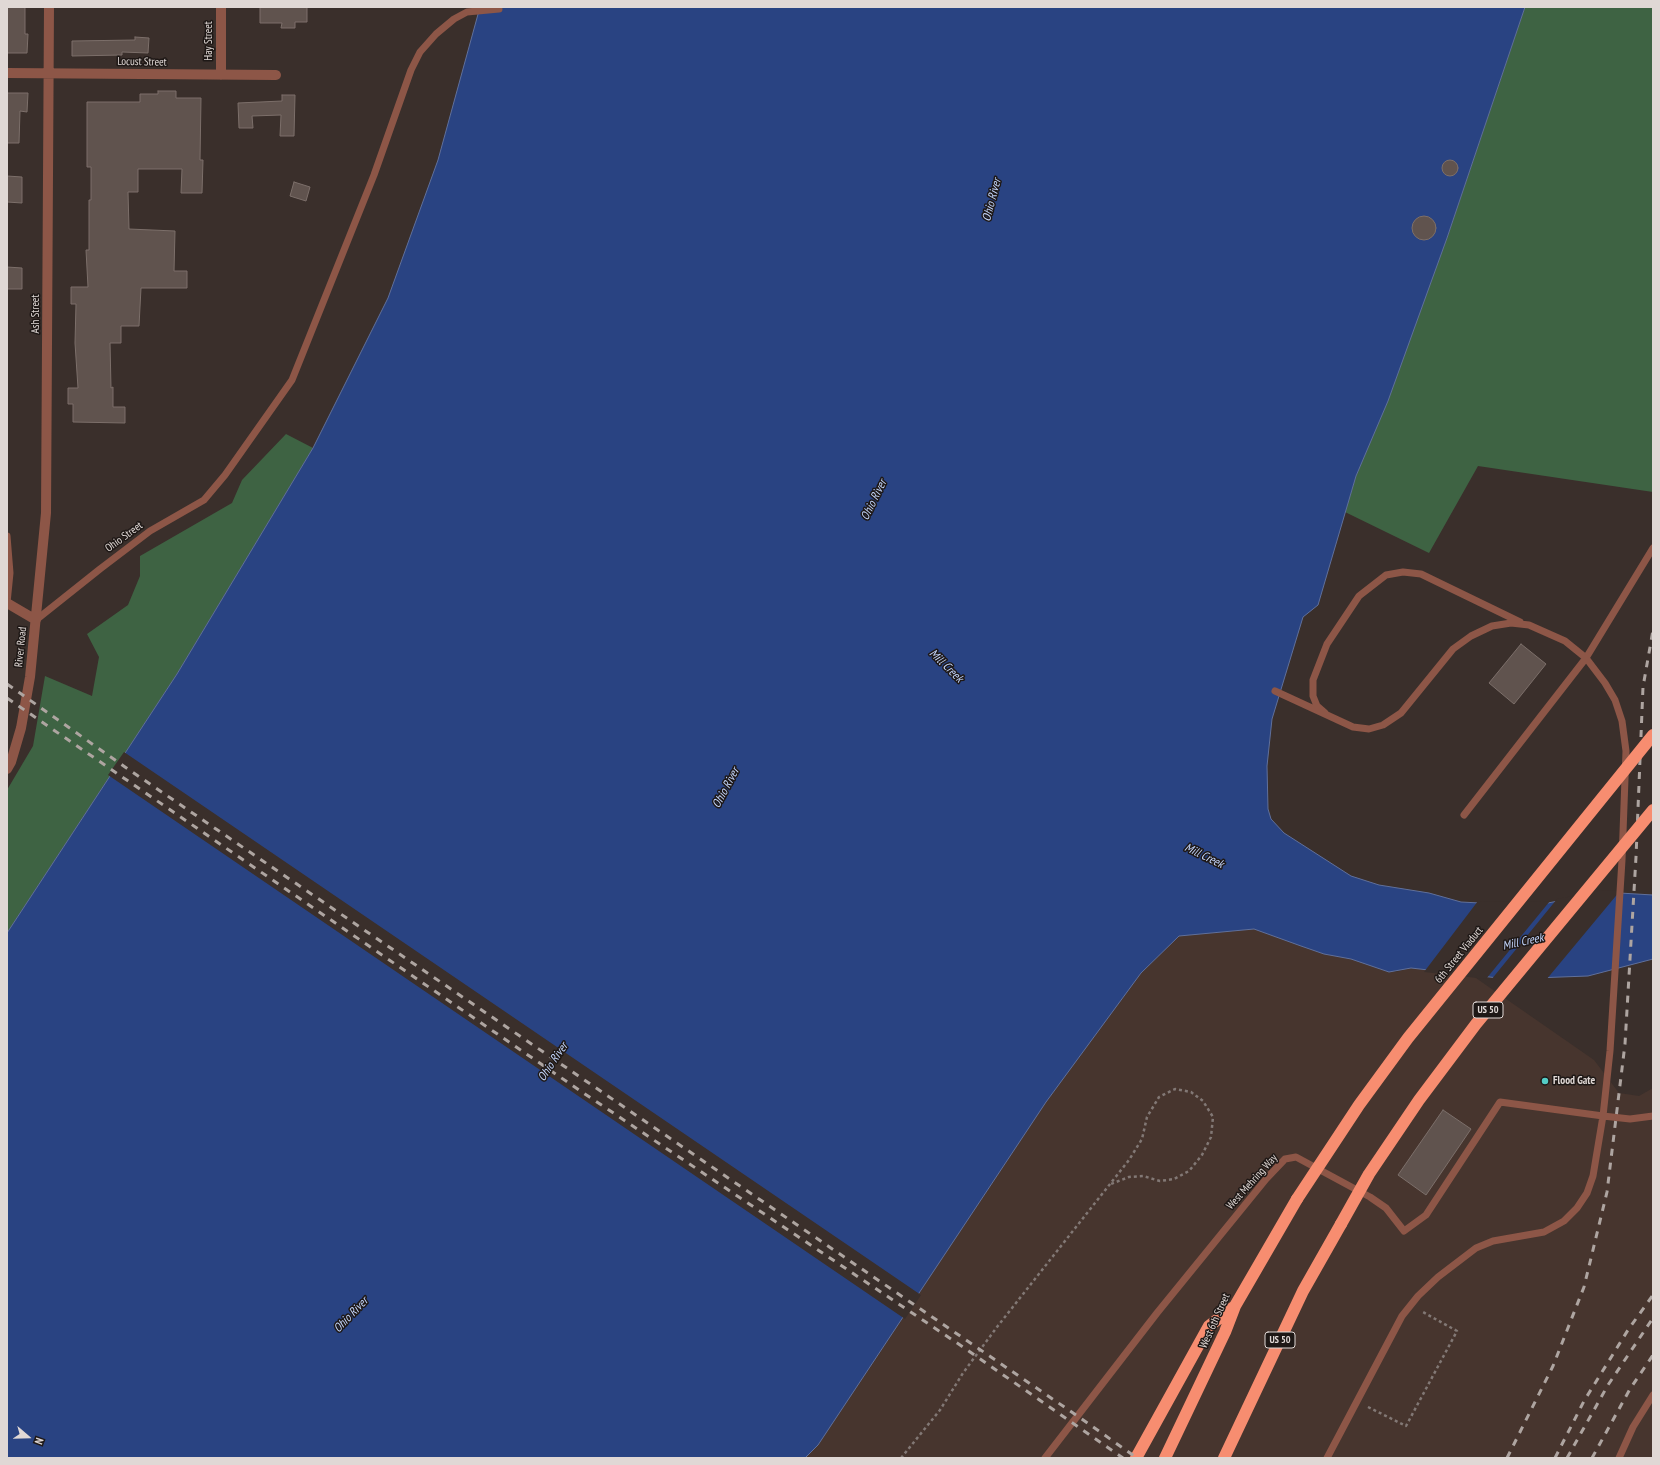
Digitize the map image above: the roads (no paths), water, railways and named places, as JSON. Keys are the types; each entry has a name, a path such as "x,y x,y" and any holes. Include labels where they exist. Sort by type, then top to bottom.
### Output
{"highway":[{"name":"6th Street Viaduct","path":"1297,1199 1359,1105 1408,1038 1653,735"},
{"name":"US 50","path":"1224,1458 1303,1291 1369,1174 1418,1100 1476,1024 1653,810"},
{"name":"West 6th Street","path":"1165,1458 1225,1332 1235,1306 1297,1199"},
{"path":"1136,1458 1209,1326 1235,1306"}],"street":[{"name":"Ash Street","path":"36,620 46,513 49,7"},
{"name":"Hay Street","path":"221,7 221,75"},
{"name":"Locust Street","path":"7,73 49,72 276,75"},
{"path":"7,603 36,620"},
{"name":"River Road","path":"7,769 11,762 20,728 30,677 36,620"}],"lane":[{"name":"Ohio Street","path":"36,620 100,568 150,531 204,500 226,474 292,380 374,175 411,70 420,52 436,34 454,19 467,12 499,9"},
{"path":"7,536 10,573 7,603"},
{"path":"1464,815 1586,658 1653,548"},
{"path":"1327,1458 1402,1316 1410,1305 1438,1277 1476,1248 1493,1241 1544,1232 1564,1221 1577,1208 1587,1193 1593,1176 1603,1116 1610,1051 1622,860 1626,751 1622,722 1615,700 1605,683 1586,658 1564,641 1527,625 1422,574 1403,572 1386,575 1359,596 1327,644 1313,680 1313,696 1317,706 1333,719"},
{"path":"1274,692 1353,728 1369,729 1383,725 1401,713 1453,648 1470,636 1492,626 1511,623 1527,625"},
{"name":"West Mehring Way","path":"1045,1458 1157,1312 1266,1179 1285,1160 1296,1157 1370,1197 1386,1208 1404,1231 1426,1215 1500,1102 1603,1116"},
{"path":"1603,1116 1630,1119 1653,1116"},
{"path":"1619,1458 1633,1427 1653,1395"}],"water":[{"path":"480,7 1525,7 1447,238 1388,401 1356,476 1318,605 1303,617 1272,719 1267,766 1268,809 1271,819 1284,833 1351,876 1379,885 1429,893 1461,902 1480,903 1543,904 1603,892 1653,895 1653,959 1588,976 1507,979 1411,968 1389,972 1351,959 1324,954 1254,929 1179,936 1141,973 1046,1102 818,1445 805,1458 7,1458 7,933 177,674 313,448 388,298 438,160"}],"railway":[{"path":"1507,1458 1553,1366 1584,1287 1607,1192 1625,1044 1636,857 1643,687 1653,630"},
{"path":"7,684 125,767 1137,1458"},
{"path":"7,698 579,1090 963,1347 1123,1458"},
{"path":"1555,1458 1584,1401 1628,1330 1653,1295"},
{"path":"1567,1458 1608,1385 1653,1318"},
{"path":"1592,1458 1630,1389 1653,1355"}],"place":[{"name":"Flood Gate","path":"1545,1081"}],"water label":[{"name":"Ohio River","path":"992,200"},
{"name":"Ohio River","path":"874,500"},
{"name":"Mill Creek","path":"946,666"},
{"name":"Ohio River","path":"726,788"},
{"name":"Mill Creek","path":"1204,856"},
{"name":"Mill Creek","path":"1523,942"},
{"name":"Ohio River","path":"553,1062"},
{"name":"Ohio River","path":"351,1315"}]}
